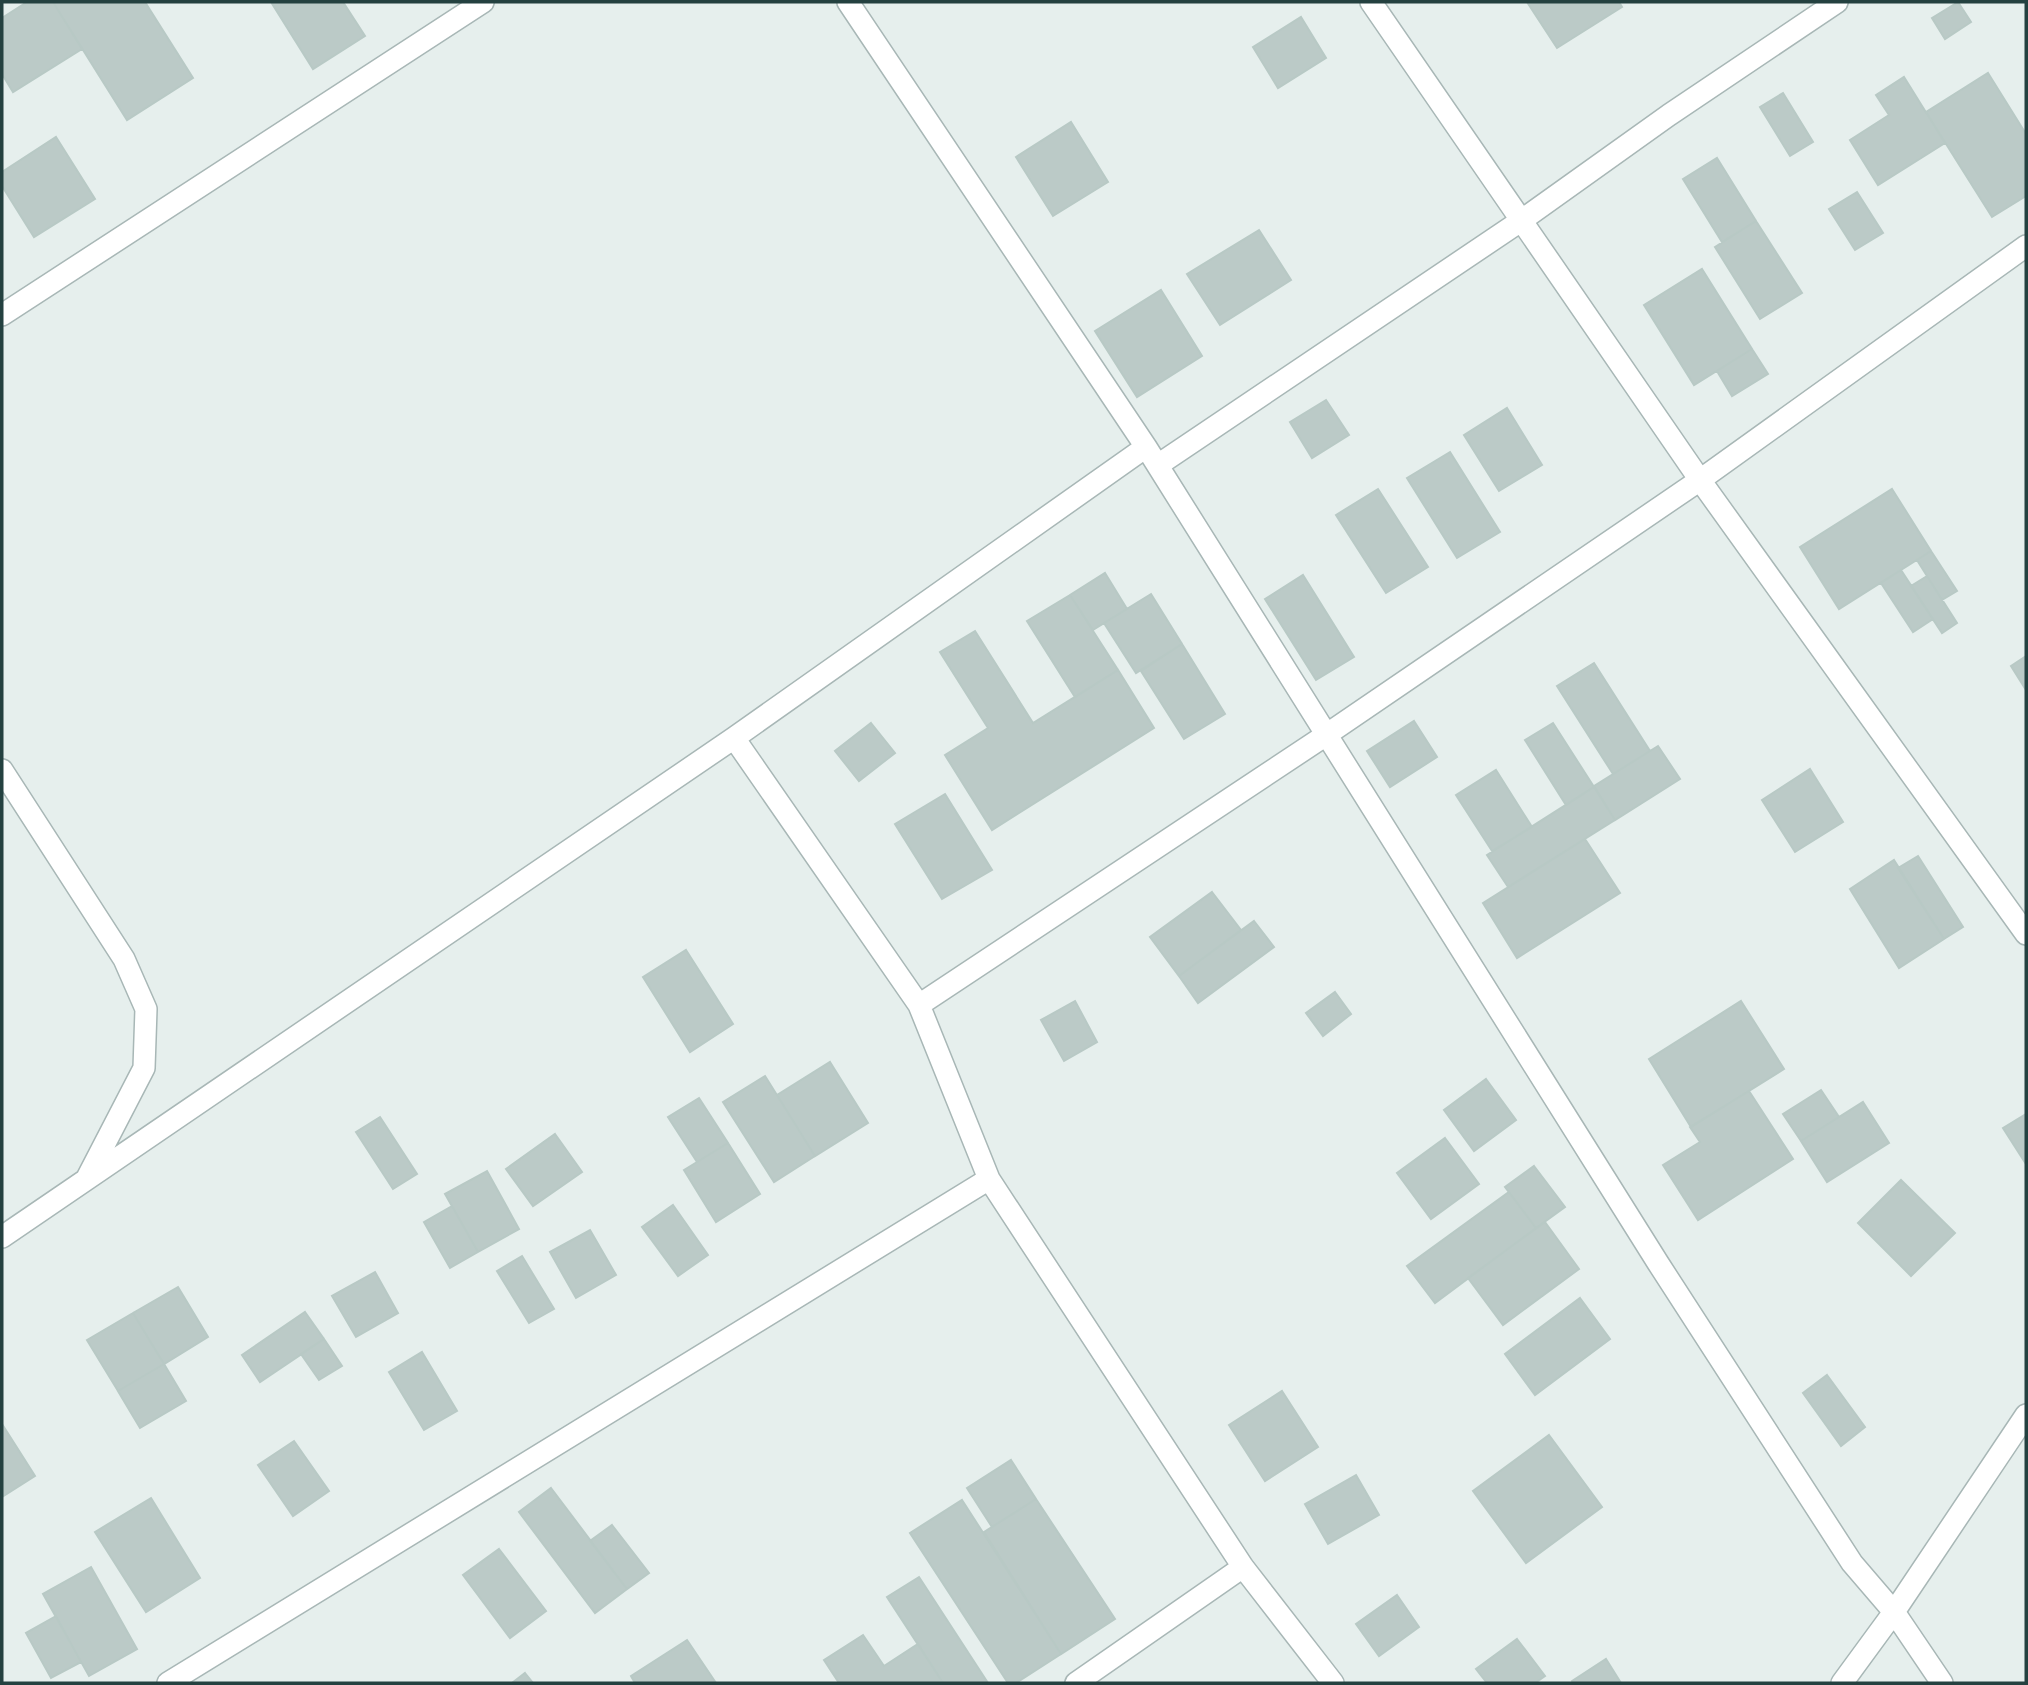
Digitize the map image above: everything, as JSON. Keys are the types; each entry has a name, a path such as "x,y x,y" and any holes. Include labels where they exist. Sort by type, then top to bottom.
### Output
{"street":[{"path":"848,2 1158,465 1651,1251 1852,1563 1894,1612 1942,1683"},
{"path":"1371,2 1700,480 2026,934"},
{"path":"1158,465 1522,220 1669,115 1837,2"},
{"path":"2,315 479,3"},
{"path":"919,1004 1326,735 1700,480 2026,246"},
{"path":"2,1237 734,738 1146,447"},
{"path":"734,738 919,1004 989,1179 1243,1567 1333,1683"},
{"path":"2,770 124,959 146,1009 144,1068 86,1180"},
{"path":"168,1683 989,1179"},
{"path":"1842,1683 1894,1612 2026,1415"},
{"path":"1076,1683 1243,1567"}],"building":[{"path":"27,2 53,2 82,49 13,92 2,74 2,18"},
{"path":"53,2 145,2 193,78 127,120"},
{"path":"271,2 343,2 365,36 313,69"},
{"path":"1527,2 1619,2 1622,7 1557,48"},
{"path":"1958,2 1971,22 1945,39 1932,18"},
{"path":"1301,17 1326,58 1278,88 1253,47"},
{"path":"1988,73 2026,134 2026,196 1992,217 1926,112"},
{"path":"1904,77 1945,143 1878,185 1850,140 1889,115 1876,95"},
{"path":"1783,93 1813,142 1790,156 1760,107"},
{"path":"1071,122 1108,182 1053,216 1016,157"},
{"path":"56,137 95,199 34,237 2,186 2,172"},
{"path":"1717,158 1756,221 1722,242 1683,179"},
{"path":"1857,192 1883,233 1855,250 1829,209"},
{"path":"1756,221 1802,293 1760,319 1715,247"},
{"path":"1259,230 1291,280 1220,325 1187,274"},
{"path":"1702,269 1752,349 1694,385 1644,305"},
{"path":"1161,290 1202,356 1137,397 1095,331"},
{"path":"1752,349 1768,374 1732,396 1717,371"},
{"path":"1326,400 1349,435 1312,458 1290,422"},
{"path":"1507,408 1542,465 1499,491 1464,435"},
{"path":"1450,452 1500,532 1457,558 1407,478"},
{"path":"1378,489 1428,567 1386,593 1336,515"},
{"path":"1892,489 1931,551 1839,609 1800,547"},
{"path":"1931,551 1957,591 1942,600 1917,560"},
{"path":"1901,570 1933,619 1913,632 1881,583"},
{"path":"1105,573 1127,609 1093,630 1070,595"},
{"path":"1303,575 1354,657 1316,680 1265,599"},
{"path":"1927,576 1957,623 1942,633 1911,586"},
{"path":"1151,594 1182,644 1136,673 1104,623"},
{"path":"1070,595 1118,670 1075,697 1027,621"},
{"path":"975,631 1033,723 1118,670 1154,728 992,830 945,755 988,728 940,652"},
{"path":"1182,644 1225,714 1184,739 1141,671"},
{"path":"2026,656 2026,690 2011,666"},
{"path":"1594,663 1650,751 1613,774 1557,686"},
{"path":"1414,721 1437,757 1390,787 1367,751"},
{"path":"871,723 895,753 859,781 835,751"},
{"path":"1553,723 1594,787 1566,805 1525,740"},
{"path":"1658,746 1680,779 1615,820 1594,786"},
{"path":"1810,769 1843,822 1795,852 1762,800"},
{"path":"1496,770 1532,827 1492,851 1456,795"},
{"path":"1594,787 1615,820 1508,887 1487,855"},
{"path":"945,794 992,870 942,899 895,824"},
{"path":"1585,839 1620,893 1517,958 1483,903"},
{"path":"1918,856 1963,927 1944,939 1898,868"},
{"path":"1894,860 1944,939 1899,968 1850,889"},
{"path":"1212,892 1241,930 1179,976 1150,937"},
{"path":"1254,921 1274,947 1198,1003 1179,976"},
{"path":"686,950 733,1024 690,1052 643,977"},
{"path":"1335,992 1351,1014 1323,1036 1306,1013"},
{"path":"1075,1001 1097,1042 1064,1061 1041,1020"},
{"path":"1741,1001 1784,1069 1691,1127 1649,1059"},
{"path":"830,1062 868,1123 815,1156 777,1095"},
{"path":"765,1076 815,1156 774,1182 723,1102"},
{"path":"1486,1079 1516,1120 1474,1151 1444,1110"},
{"path":"1821,1090 1839,1117 1801,1141 1783,1114"},
{"path":"1749,1091 1793,1159 1698,1220 1663,1165 1700,1142 1690,1127"},
{"path":"699,1098 728,1143 697,1162 668,1117"},
{"path":"1863,1102 1889,1143 1827,1182 1801,1141"},
{"path":"2026,1114 2026,1164 2003,1128"},
{"path":"380,1117 417,1174 393,1189 356,1132"},
{"path":"555,1134 582,1172 533,1206 506,1169"},
{"path":"1445,1138 1479,1184 1431,1219 1397,1173"},
{"path":"728,1143 760,1194 716,1222 684,1170"},
{"path":"1534,1166 1565,1207 1536,1228 1505,1187"},
{"path":"487,1171 519,1229 478,1252 445,1194"},
{"path":"1901,1180 1955,1233 1911,1276 1858,1223"},
{"path":"1509,1192 1536,1228 1435,1303 1407,1266"},
{"path":"673,1205 708,1255 678,1276 642,1227"},
{"path":"452,1206 478,1252 450,1268 424,1222"},
{"path":"1545,1222 1579,1269 1503,1325 1468,1278"},
{"path":"590,1230 616,1275 576,1298 550,1252"},
{"path":"522,1256 554,1309 529,1323 497,1271"},
{"path":"375,1272 398,1313 356,1337 332,1296"},
{"path":"178,1287 208,1337 164,1364 133,1313"},
{"path":"1580,1298 1610,1339 1535,1395 1505,1354"},
{"path":"305,1312 324,1339 260,1382 242,1355"},
{"path":"133,1313 164,1364 118,1391 87,1340"},
{"path":"324,1339 342,1366 319,1380 301,1354"},
{"path":"422,1352 457,1411 424,1430 389,1372"},
{"path":"164,1364 186,1401 140,1428 118,1391"},
{"path":"1827,1375 1865,1427 1841,1446 1803,1393"},
{"path":"1282,1391 1318,1447 1265,1481 1229,1425"},
{"path":"2,1424 35,1476 2,1497"},
{"path":"1549,1435 1602,1507 1526,1563 1473,1491"},
{"path":"294,1441 329,1491 293,1516 258,1465"},
{"path":"1011,1460 1036,1499 992,1527 967,1488"},
{"path":"1356,1475 1379,1515 1328,1544 1305,1504"},
{"path":"551,1488 627,1589 595,1613 519,1512"},
{"path":"151,1498 200,1578 146,1612 95,1532"},
{"path":"1036,1499 1115,1619 1061,1654 984,1532"},
{"path":"962,1500 1061,1654 1016,1683 1008,1683 910,1533"},
{"path":"612,1525 649,1573 627,1589 590,1541"},
{"path":"499,1549 546,1611 510,1638 463,1575"},
{"path":"91,1567 137,1649 89,1676 43,1594"},
{"path":"919,1577 988,1683 943,1683 887,1597"},
{"path":"1397,1595 1419,1627 1379,1656 1356,1624"},
{"path":"56,1616 81,1662 51,1678 26,1633"},
{"path":"863,1635 884,1666 918,1644 943,1683 839,1683 824,1660"},
{"path":"1517,1639 1545,1676 1535,1683 1487,1683 1476,1669"},
{"path":"687,1640 716,1683 635,1683 631,1676"},
{"path":"1606,1659 1621,1683 1573,1683 1572,1681"},
{"path":"525,1673 533,1683 512,1683"}]}
